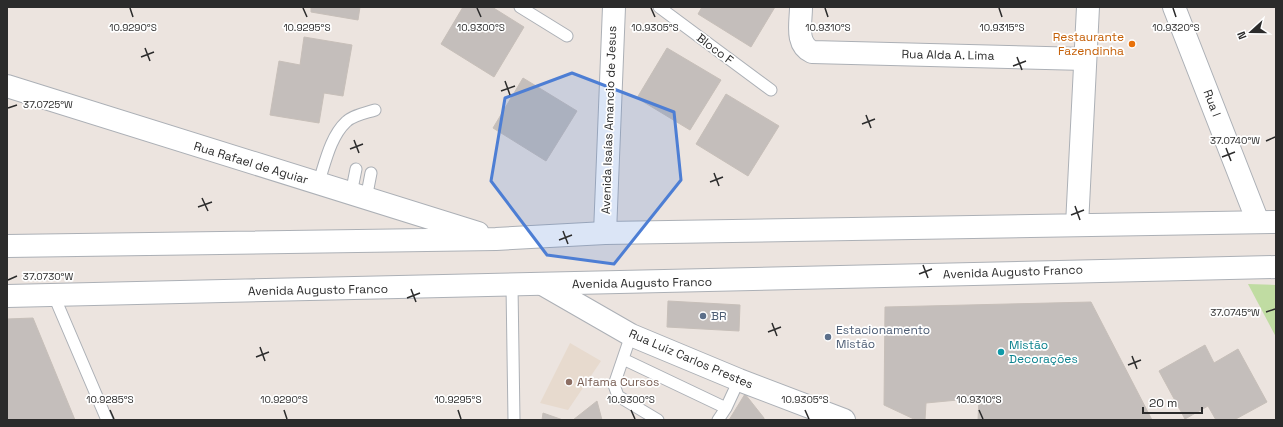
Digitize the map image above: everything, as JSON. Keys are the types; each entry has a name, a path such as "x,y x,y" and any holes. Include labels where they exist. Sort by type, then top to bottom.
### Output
{"main road":[{"name":"Avenida Isaías Amancio de Jesus","path":"605,233 614,7"},
{"name":"Rua Alda A. Lima","path":"801,7 800,42 804,48 812,52 1085,59"},
{"path":"1077,225 1088,7"},
{"name":"Rua I","path":"1174,7 1267,222"},
{"name":"Rua Rafael de Aguiar","path":"7,86 496,239"},
{"path":"7,246 496,239 605,233 1267,222"},
{"name":"Avenida Augusto Franco","path":"7,296 512,286 1276,266"},
{"name":"Rua Luiz Carlos Prestes","path":"544,285 631,335 739,380 844,420"}],"lane":[{"path":"520,7 567,36"},
{"name":"Bloco F","path":"659,7 771,90"},
{"path":"318,184 331,148 342,127 352,118 375,110"},
{"path":"356,169 359,196"},
{"path":"359,196 371,173"},
{"path":"512,286 514,420"},
{"path":"54,296 107,420"},
{"path":"631,335 614,385 616,392 618,396 658,420"},
{"path":"623,359 726,408"},
{"path":"718,420 726,408 739,380"}],"highlighted area":[{"path":"572,73 674,112 681,180 614,264 547,255 491,181 505,98"}],"shaded area":[{"name":"Alfama Cursos","path":"570,343 601,361 568,410 540,403"}],"green space":[{"path":"1248,284 1276,285 1276,337"}],"building":[{"path":"311,7 360,7 358,20 311,12"},
{"path":"463,7 492,7 524,27 494,77 441,44"},
{"path":"702,7 775,7 751,47 698,14"},
{"path":"304,37 352,45 343,96 324,93 319,123 270,115 279,61 300,65"},
{"path":"667,48 721,80 690,130 637,98"},
{"path":"523,78 577,111 546,161 493,128"},
{"path":"726,94 779,126 748,176 696,144"},
{"name":"BR","path":"668,301 740,305 739,331 667,327"},
{"name":"Mistão Decorações","path":"1091,302 1152,420 978,420 979,398 926,403 925,420 916,420 884,405 885,307"},
{"path":"33,318 75,420 7,420 7,319"},
{"path":"1205,345 1214,363 1238,349 1267,402 1234,420 1216,420 1208,406 1185,419 1159,371"},
{"path":"745,394 764,418 764,420 729,420"},
{"path":"597,401 602,420 573,420"},
{"path":"543,413 563,420 542,420"}],"place":[{"name":"Restaurante Fazendinha","path":"1132,44"},
{"name":"BR","path":"703,316"},
{"name":"Estacionamento Mistão","path":"828,337"},
{"name":"Mistão Decorações","path":"1001,352"},
{"name":"Alfama Cursos","path":"569,382"}]}
